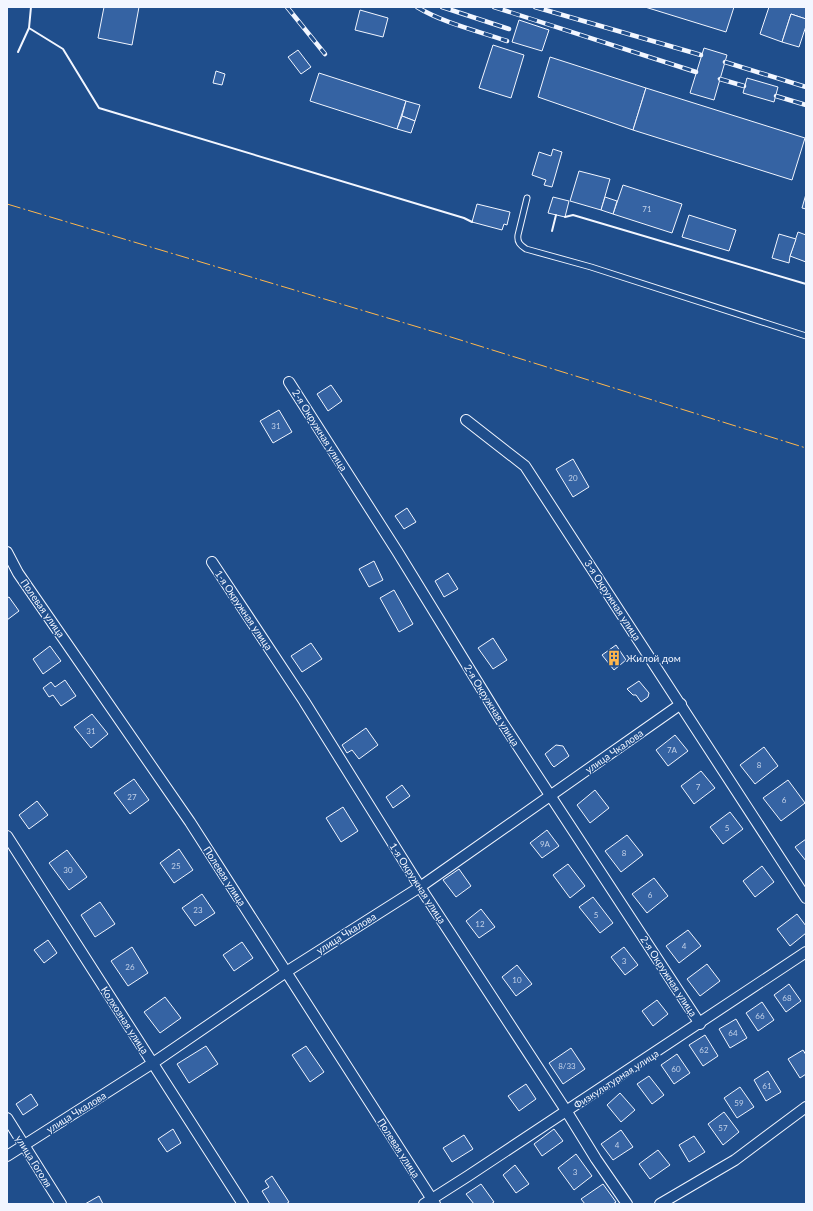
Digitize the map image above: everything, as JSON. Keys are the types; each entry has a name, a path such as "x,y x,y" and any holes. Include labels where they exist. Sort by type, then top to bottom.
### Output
{"street":[{"name":"2-я Окружная улица","path":"290,382 502,722 700,1024"},
{"name":"3-я Окружная улица","path":"466,420 525,466 806,898"},
{"name":"Полевая улица","path":"7,552 18,573 190,822 430,1202"},
{"name":"1-я Окружная улица","path":"212,562 304,701 420,887 596,1159 627,1204"},
{"name":"улица Чкалова","path":"7,1156 153,1063 286,972 420,887 681,704"},
{"name":"Колхозная улица","path":"7,836 243,1204"},
{"name":"Физкультурная улица","path":"430,1202 700,1024 806,952"},
{"path":"660,1204 735,1160 806,1107"},
{"name":"улица Гоголя","path":"7,1118 61,1204"}],"lane":[{"path":"527,198 517,240 520,245 526,249 591,267 806,336"}],"building":[{"path":"104,7 139,7 132,45 98,38"},
{"path":"645,7 734,7 726,32"},
{"path":"769,7 806,7 806,19 791,14 782,42 760,34"},
{"path":"360,10 388,18 383,37 355,30"},
{"path":"791,14 806,19 806,26 799,47 782,42"},
{"path":"519,20 549,30 542,51 512,42"},
{"path":"493,45 524,55 511,98 479,88"},
{"path":"704,48 727,55 714,100 690,93"},
{"path":"298,50 311,67 301,74 288,57"},
{"path":"550,57 646,88 633,130 538,97"},
{"path":"216,71 225,74 222,85 213,83"},
{"path":"319,73 406,101 397,129 310,101"},
{"path":"747,78 778,87 774,102 743,93"},
{"path":"646,88 805,138 792,180 633,130"},
{"path":"406,101 420,105 415,121 402,116"},
{"path":"402,116 415,121 411,133 397,129"},
{"path":"553,149 562,152 552,187 544,185 546,180 532,175 539,152 551,156"},
{"path":"579,171 610,179 601,210 570,201"},
{"path":"623,185 682,204 672,233 613,214"},
{"path":"806,194 806,209 802,208"},
{"path":"553,197 569,201 565,217 548,213"},
{"path":"605,197 617,201 613,214 601,210"},
{"path":"477,204 510,212 507,225 504,224 502,230 472,222"},
{"path":"689,215 736,230 729,251 682,237"},
{"path":"798,232 806,235 806,262 790,256"},
{"path":"779,234 796,239 789,263 772,258"},
{"path":"331,385 342,401 328,411 317,394"},
{"path":"279,410 292,432 273,443 260,421"},
{"path":"573,459 589,487 573,497 556,469"},
{"path":"407,508 416,522 404,529 395,516"},
{"path":"374,561 383,580 369,587 359,569"},
{"path":"448,573 458,589 444,597 435,581"},
{"path":"394,590 413,624 399,632 380,598"},
{"path":"9,597 19,611 7,620 7,598"},
{"path":"493,638 507,660 493,669 478,648"},
{"path":"311,643 322,659 302,672 291,656"},
{"name":"Жилой дом","path":"616,645 626,660 614,670 602,655"},
{"path":"50,646 61,661 43,674 33,659"},
{"path":"65,680 76,696 61,706 53,695 49,697 43,688 51,682 55,687"},
{"name":"Жилой дом","path":"639,681 649,693 648,697 641,702 636,695 633,695 627,689"},
{"path":"92,714 108,734 91,748 74,727"},
{"path":"366,728 378,745 359,759 352,750 347,753 342,745"},
{"path":"675,735 688,751 668,766 656,750"},
{"path":"556,745 563,746 569,756 554,767 545,754"},
{"path":"764,747 778,766 755,784 740,765"},
{"path":"701,771 715,788 694,804 681,786"},
{"path":"134,779 149,800 130,814 114,793"},
{"path":"788,780 805,803 781,821 763,798"},
{"path":"402,785 410,796 393,808 386,797"},
{"path":"595,790 609,808 590,823 577,805"},
{"path":"37,801 48,815 29,829 19,815"},
{"path":"343,807 358,831 341,842 326,818"},
{"path":"730,812 743,829 723,844 710,827"},
{"path":"547,830 559,846 542,858 530,843"},
{"path":"627,835 643,855 621,872 605,851"},
{"path":"806,839 806,861 795,847"},
{"path":"179,849 193,870 174,883 160,863"},
{"path":"67,850 87,877 69,890 49,863"},
{"path":"568,864 585,886 570,898 553,875"},
{"path":"762,866 774,882 755,897 743,881"},
{"path":"459,869 471,886 456,897 443,880"},
{"path":"654,878 668,896 647,913 632,894"},
{"path":"202,894 215,913 195,926 182,908"},
{"path":"593,897 613,923 600,933 579,907"},
{"path":"100,902 115,924 95,937 81,915"},
{"path":"481,909 495,927 479,938 466,921"},
{"path":"797,914 806,926 806,933 790,946 777,929"},
{"path":"688,930 701,946 679,963 666,946"},
{"path":"48,940 57,953 44,963 34,950"},
{"path":"242,942 253,958 234,971 223,955"},
{"path":"132,947 148,973 128,986 111,961"},
{"path":"624,947 638,965 625,975 611,957"},
{"path":"707,964 720,981 700,996 687,979"},
{"path":"517,965 532,984 516,996 502,977"},
{"path":"789,984 801,1001 786,1012 774,995"},
{"path":"165,997 181,1018 160,1033 144,1012"},
{"path":"657,1000 668,1014 653,1026 642,1011"},
{"path":"762,1002 774,1020 758,1031 746,1013"},
{"path":"736,1019 747,1038 730,1048 719,1029"},
{"path":"705,1035 718,1056 703,1066 689,1045"},
{"path":"206,1046 218,1064 189,1083 177,1064"},
{"path":"306,1046 324,1072 310,1082 292,1055"},
{"path":"571,1048 585,1069 563,1084 549,1063"},
{"path":"803,1050 806,1055 806,1074 800,1078 788,1059"},
{"path":"677,1054 690,1073 674,1084 661,1065"},
{"path":"768,1071 781,1092 766,1101 754,1080"},
{"path":"649,1076 664,1095 652,1104 637,1084"},
{"path":"526,1084 536,1099 519,1111 508,1096"},
{"path":"740,1087 754,1107 737,1118 724,1098"},
{"path":"620,1093 635,1110 621,1122 607,1105"},
{"path":"31,1094 38,1105 23,1115 16,1104"},
{"path":"724,1112 739,1132 723,1145 708,1124"},
{"path":"173,1129 181,1143 167,1152 158,1139"},
{"path":"554,1129 563,1141 542,1156 534,1144"},
{"path":"621,1130 633,1147 613,1160 601,1144"},
{"path":"464,1135 473,1149 452,1162 443,1148"},
{"path":"694,1136 705,1152 689,1162 679,1145"},
{"path":"658,1150 670,1165 650,1179 639,1164"},
{"path":"576,1154 592,1176 574,1190 558,1168"},
{"path":"515,1165 529,1184 516,1193 503,1175"},
{"path":"272,1176 289,1202 286,1204 270,1204 262,1191 269,1187 265,1181"},
{"path":"481,1184 494,1202 491,1204 474,1204 466,1194"},
{"path":"603,1184 616,1202 613,1204 585,1204 581,1199"},
{"path":"99,1196 103,1204 85,1204"}],"railway":[{"path":"287,7 325,54"},
{"path":"417,7 438,18 507,41"},
{"path":"442,7 509,29"},
{"path":"494,7 696,72"},
{"path":"535,7 701,55"},
{"path":"725,62 806,87"},
{"path":"720,79 744,86"},
{"path":"776,96 806,105"}],"wall":[{"path":"31,7 29,28 63,49 99,108 464,218 472,222"},
{"path":"18,52 29,28"},
{"path":"552,231 556,215"},
{"path":"565,217 573,215 806,284"}],"power":[{"path":"7,204 438,333 806,448"}],"place":[{"name":"Жилой дом","path":"614,658"}]}
